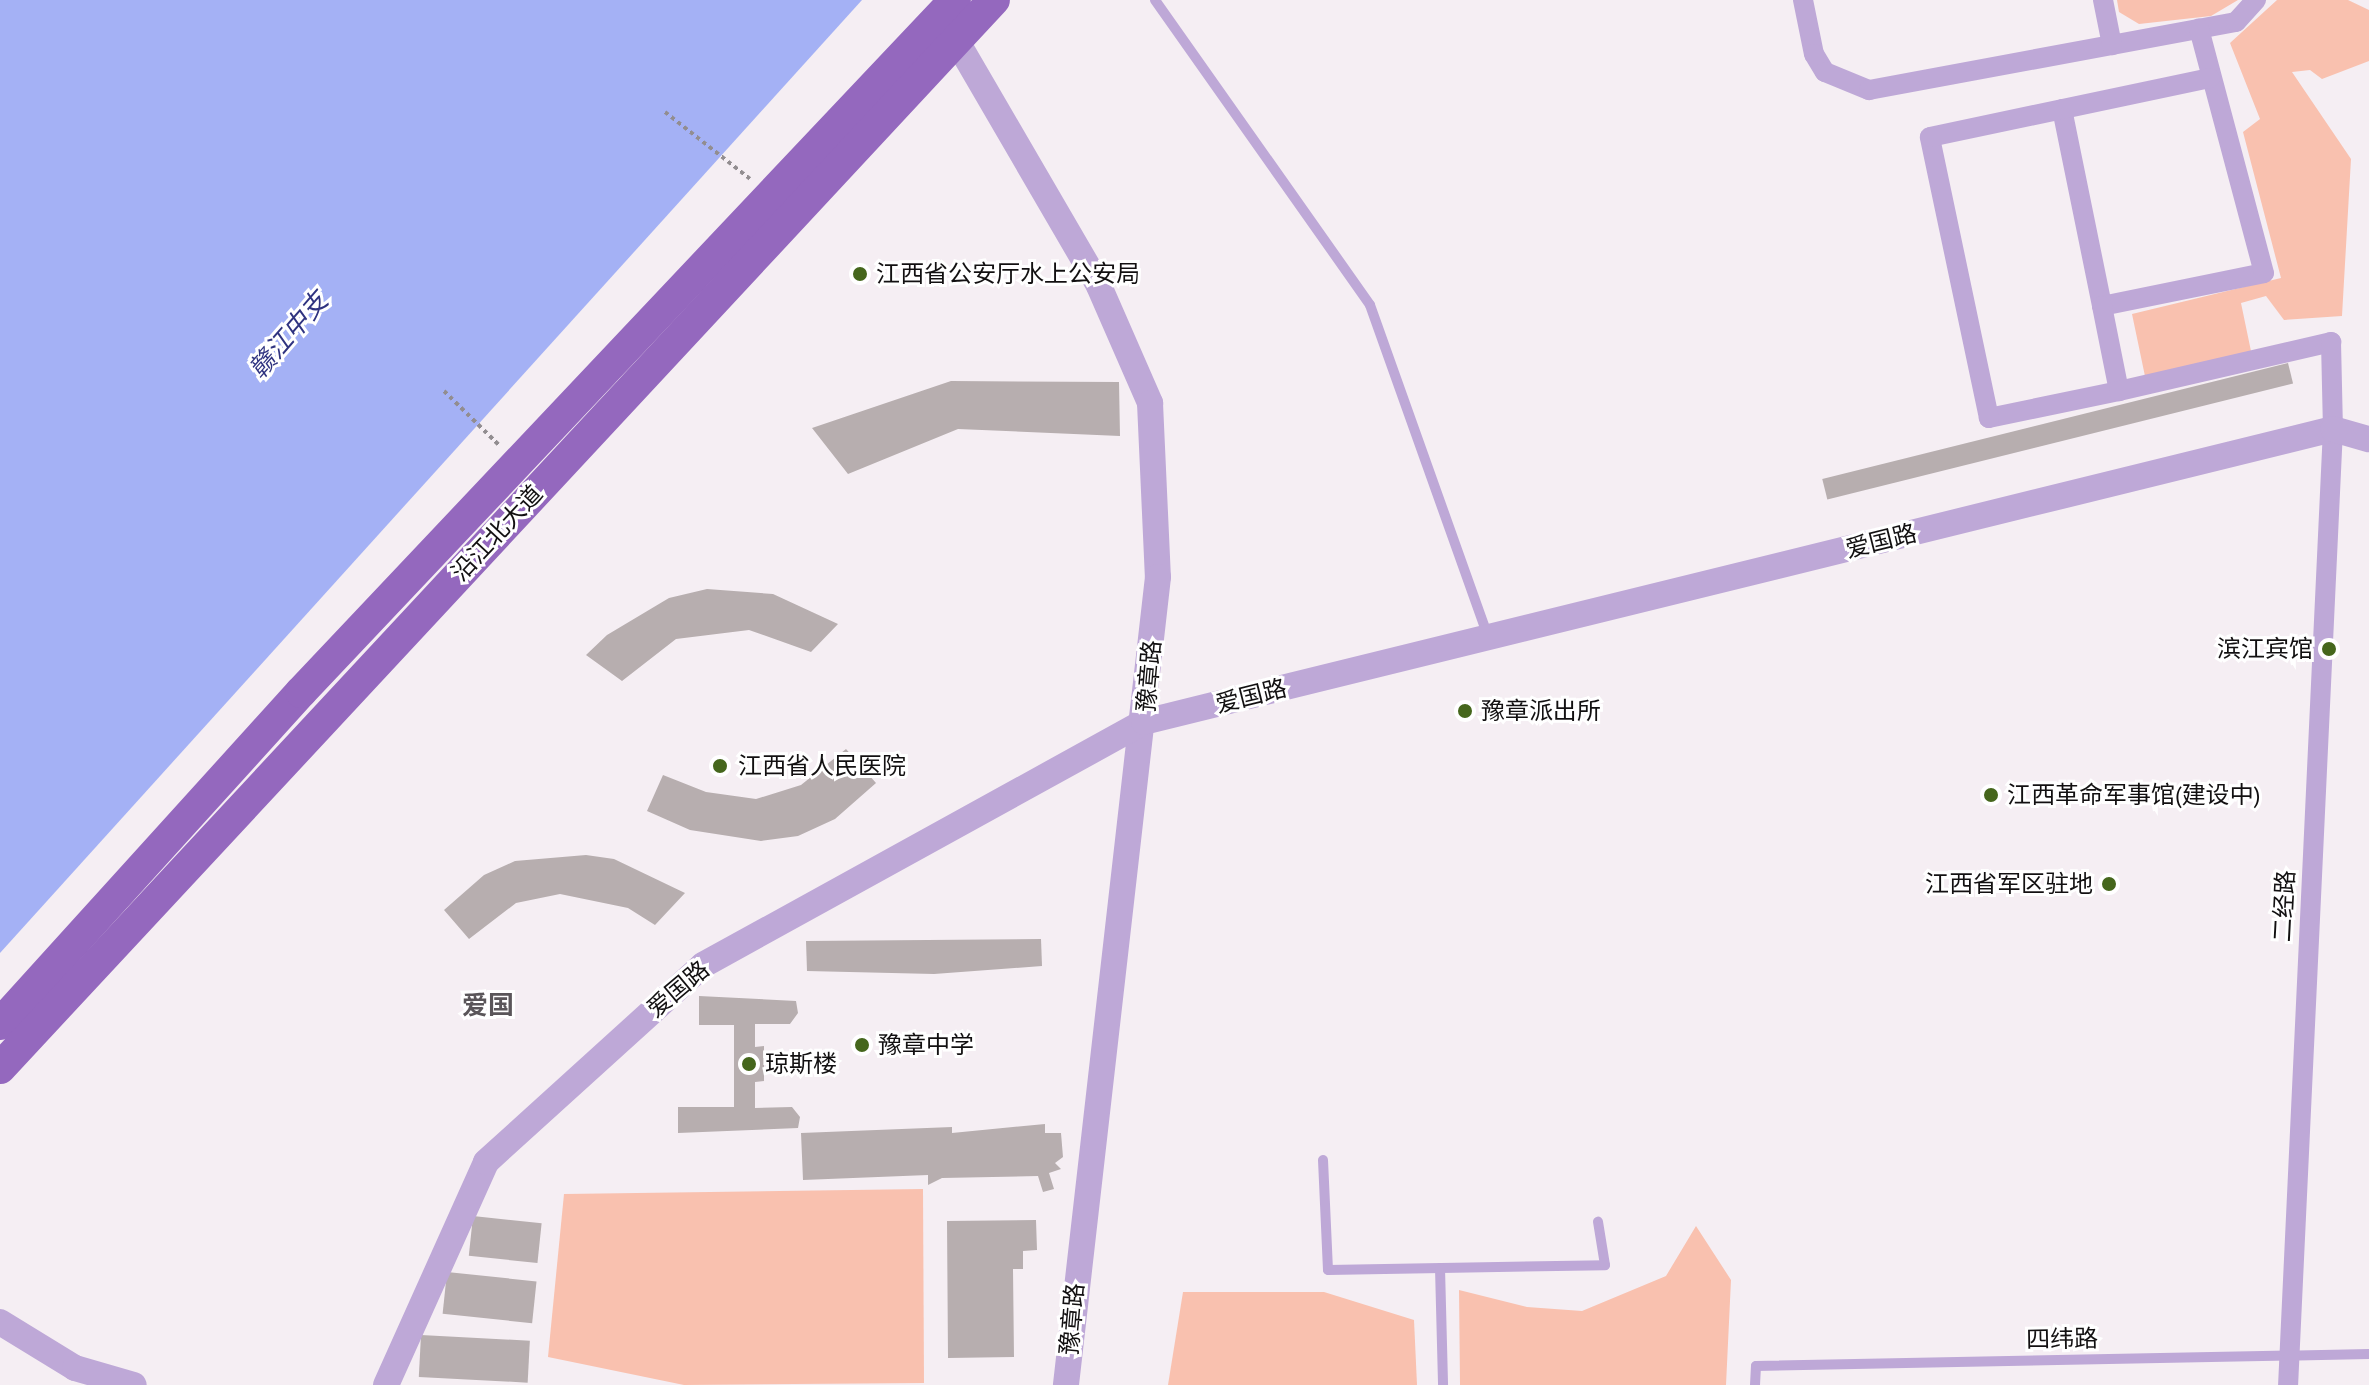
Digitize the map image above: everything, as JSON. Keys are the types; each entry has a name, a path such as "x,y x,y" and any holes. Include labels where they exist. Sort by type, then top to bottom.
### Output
{"main road":[{"name":"沿江北大道","path":"0,1024 517,464 770,196 949,20 994,0"},
{"name":"沿江北大道","path":"0,1068 949,20"}],"street":[{"path":"1803,0 1814,54 1825,72 1869,90 2236,22 2256,0"},
{"path":"2103,0 2112,45"},
{"name":"豫章路","path":"949,20 1099,286 1150,403 1158,577 1144,722 1086,1172 1066,1385"},
{"path":"2102,306 2264,273 2199,29"},
{"path":"2062,109 2119,391 1989,418 1930,137 2062,109 2210,78"},
{"name":"二经路","path":"2119,391 2331,342 2333,429 2288,1385"},
{"name":"爱国路","path":"386,1385 486,1162 703,965 1144,722 2333,429 2369,439"},
{"path":"0,1322 75,1368 134,1385"}],"lane":[{"path":"1155,0 1370,305 1488,639"},
{"path":"1323,1160 1328,1270 1605,1265 1598,1222"},
{"path":"1440,1268 1443,1385"},
{"name":"四纬路","path":"1755,1385 1756,1366 2369,1354"}],"path":[{"path":"665,112 770,196"},
{"path":"444,391 517,464"}],"shaded area":[{"path":"2117,0 2238,0 2211,16 2139,24 2119,12"},
{"path":"2277,0 2348,0 2369,10 2369,61 2322,79 2310,70 2292,72 2351,159 2342,316 2284,320 2266,296 2241,303 2252,356 2146,381 2132,314 2281,278 2243,132 2260,119 2230,43"},
{"path":"923,1189 924,1383 684,1385 548,1357 564,1194"},
{"path":"1696,1226 1731,1280 1726,1385 1460,1385 1459,1290 1527,1307 1582,1311 1666,1276"},
{"path":"1183,1292 1324,1292 1414,1320 1417,1385 1168,1385"}],"water":[{"name":"赣江中支","path":"0,0 862,0 0,953"}],"building":[{"path":"2288,363 2293,383 1827,499 1822,479"},
{"path":"951,381 1119,382 1120,436 958,429 848,474 812,428"},
{"path":"707,589 773,594 838,624 811,652 749,630 676,639 622,681 586,655 607,635 669,598"},
{"path":"846,749 876,783 835,819 798,836 761,841 690,830 647,811 663,775 706,792 756,799 801,785"},
{"path":"586,855 614,859 685,893 655,925 628,908 560,894 516,903 469,939 444,910 484,875 515,861"},
{"path":"1041,939 1042,966 934,974 807,971 806,941"},
{"name":"琼斯楼","path":"699,996 796,1001 798,1013 790,1024 755,1024 755,1047 764,1046 764,1081 755,1082 755,1108 792,1107 800,1117 798,1128 678,1133 678,1107 734,1107 734,1025 699,1025"},
{"path":"1045,1124 1045,1133 1061,1133 1063,1157 1055,1163 1061,1169 1049,1173 1054,1189 1043,1192 1038,1176 942,1178 928,1185 928,1175 803,1180 801,1133 952,1127 952,1133"},
{"path":"473,1216 542,1223 537,1263 469,1256"},
{"path":"1036,1220 1037,1250 1023,1251 1023,1269 1013,1269 1014,1357 948,1358 947,1221"},
{"path":"447,1272 537,1281 532,1323 443,1314"},
{"path":"421,1335 530,1341 528,1383 419,1377"}],"place":[{"name":"江西省公安厅水上公安局","path":"860,274"},
{"name":"滨江宾馆","path":"2329,649"},
{"name":"豫章派出所","path":"1465,711"},
{"name":"江西省人民医院","path":"720,766"},
{"name":"江西革命军事馆(建设中)","path":"1991,795"},
{"name":"江西省军区驻地","path":"2109,884"},
{"name":"豫章中学","path":"862,1045"},
{"name":"琼斯楼","path":"749,1064"}],"district":[{"name":"爱国","path":"488,1005"}]}
